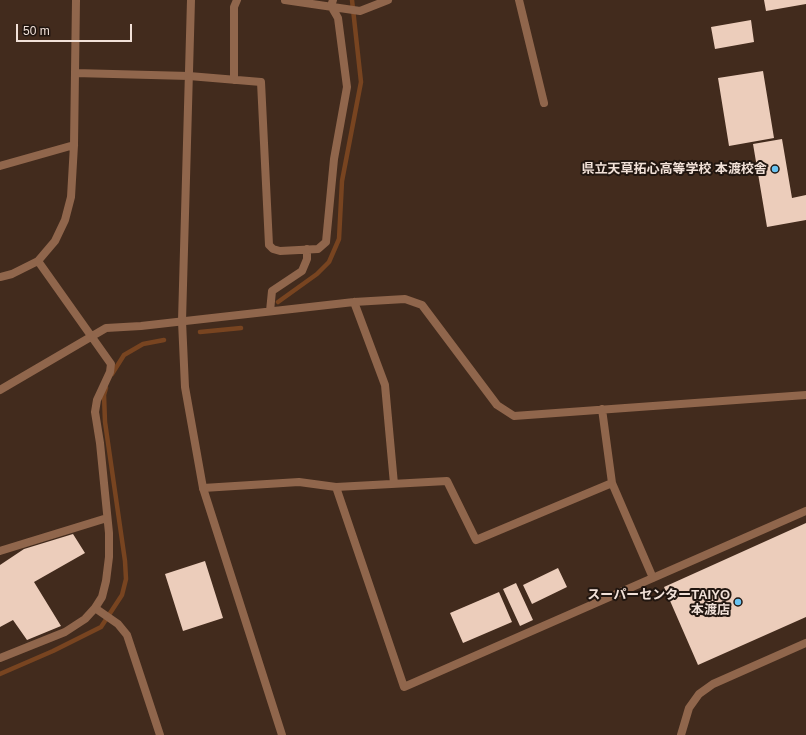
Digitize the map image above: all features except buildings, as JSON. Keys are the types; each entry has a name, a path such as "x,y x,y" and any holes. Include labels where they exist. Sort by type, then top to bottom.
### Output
{"street":[{"path":"0,278 38,262 54,241 65,220 71,197 74,145 76,0"},
{"path":"191,0 182,321 185,387 203,488 282,735"},
{"path":"234,80 234,7 237,0"},
{"path":"285,0 332,3 360,11 388,0"},
{"path":"519,0 544,103"},
{"path":"75,73 189,76 261,82 269,245 273,249 280,251 318,249 326,242 334,158 347,87 338,18 332,3"},
{"path":"0,166 74,145"},
{"path":"270,311 272,292 302,271 307,259 307,249"},
{"path":"0,658 65,632 85,619 95,608 102,596 106,581 109,558 107,518 96,412 97,400 110,372 111,364 92,335 38,262"},
{"path":"0,390 106,328 354,302 405,299 422,305 497,405 514,416 806,395"},
{"path":"354,302 385,385 394,484"},
{"path":"602,409 612,483 653,578"},
{"path":"203,488 299,482 336,487 447,481 476,540 612,483"},
{"path":"336,487 404,687 806,511"},
{"path":"0,551 107,518"},
{"path":"95,608 114,621 127,635 160,735"},
{"path":"681,735 689,708 699,694 713,684 806,644"}],"waterway":[{"path":"278,302 317,274 329,262 339,239 342,181 361,82 352,0"},
{"path":"200,332 241,328"},
{"path":"112,374 124,355 143,344 164,340"},
{"path":"0,674 53,651 101,627 122,595 126,579 125,561 105,422 104,395 106,388"}],"place":[{"name":"県立天草拓心高等学校 本渡校舎","path":"775,169"},
{"name":"スーパーセンターTAIYO 本渡店","path":"738,602"}]}
